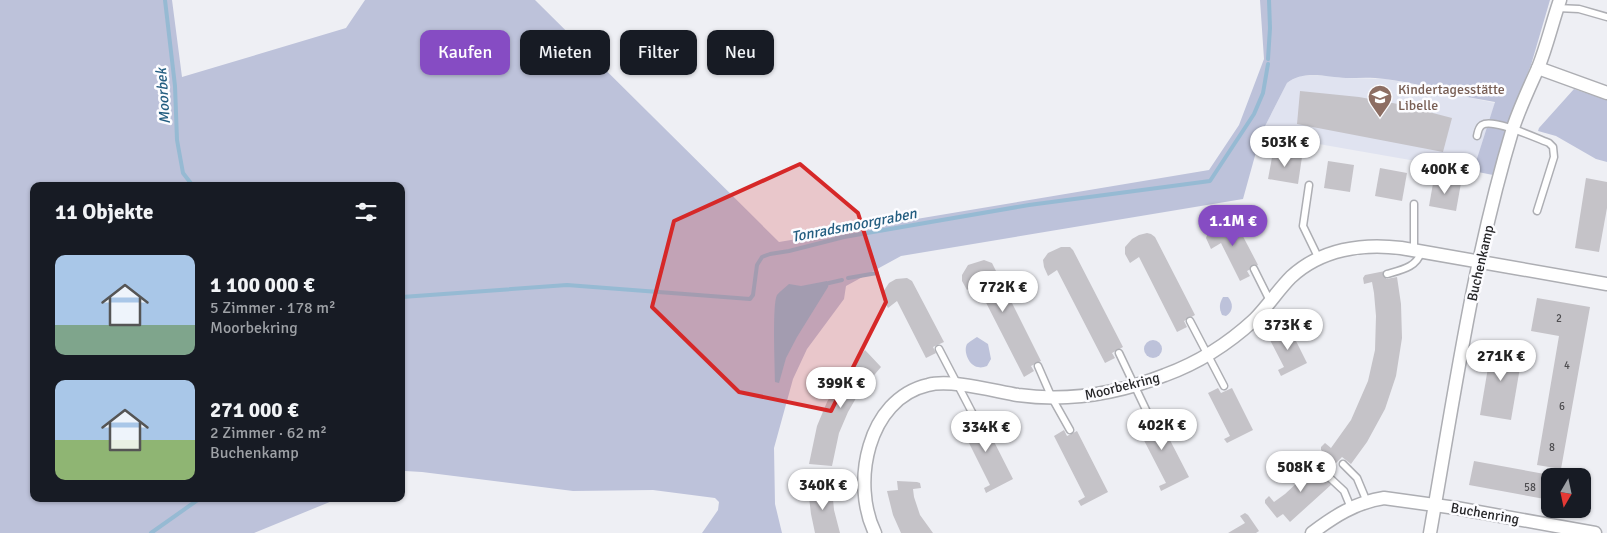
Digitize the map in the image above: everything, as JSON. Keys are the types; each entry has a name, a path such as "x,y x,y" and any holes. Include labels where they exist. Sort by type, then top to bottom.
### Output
{"street":[{"name":"Buchenkamp","path":"1430,533 1470,306 1480,261 1513,129 1538,68 1559,4"},
{"path":"1538,68 1607,93"},
{"name":"Moorbekring","path":"875,533 866,510 864,480 869,450 880,422 892,405 917,389 933,384 958,385 1052,398 1094,396 1135,386 1169,374 1208,354 1240,332 1270,302 1292,276 1308,264 1319,259 1358,246 1375,245 1480,261"},
{"path":"1480,261 1607,284"},
{"path":"1312,533 1351,508 1366,502 1390,498 1435,505"},
{"name":"Buchenring","path":"1435,505 1595,533"}],"lane":[{"path":"1559,4 1607,17"},
{"path":"1477,136 1482,125 1491,124 1513,129 1549,143 1553,148 1554,158 1537,211"},
{"path":"1309,185 1303,226 1319,259"},
{"path":"1387,274 1404,269 1416,263 1420,258 1414,204"},
{"path":"1254,269 1270,302"},
{"path":"1190,320 1224,386"},
{"path":"939,349 975,418"},
{"path":"1119,353 1148,414"},
{"path":"1038,366 1052,398 1070,430"},
{"path":"1343,464 1357,478 1366,502"},
{"path":"1330,478 1344,490 1351,508"}],"highlighted area":[{"path":"800,164 858,213 886,302 831,411 739,392 652,307 674,221"}],"shaded area":[{"path":"0,0 172,0 182,77 346,28 365,0 535,0 565,30 520,30 520,75 610,74 779,242 1209,170 1239,125 1264,59 1260,0 1550,0 1531,65 1509,119 1493,175 1473,171 1495,102 1467,97 1456,92 1385,79 1308,75 1293,79 1287,83 1261,134 1243,199 901,256 846,286 844,299 807,349 793,379 774,448 775,504 782,533 702,533 718,510 719,502 715,498 653,490 573,491 405,471 405,182 30,182 30,502 330,502 254,533 0,533"},
{"name":"Kindertagesstätte Libelle","path":"1301,76 1386,79 1456,92 1467,97 1495,103 1473,171 1261,134 1287,83"},
{"path":"1574,89 1607,100 1607,162 1596,159 1556,136 1538,131"},
{"path":"827,281 829,283 828,287 786,358 779,383 775,382 774,323 777,295 789,284 801,286"},
{"path":"1223,297 1228,297 1232,304 1230,312 1226,316 1222,315 1220,308"},
{"path":"977,337 988,344 991,359 987,366 975,366 966,354 967,344"},
{"path":"1149,340 1157,340 1162,345 1160,356 1149,358 1144,353 1144,345"}],"building":[{"path":"1300,91 1359,97 1398,104 1452,118 1443,152 1297,124"},
{"path":"1273,152 1302,157 1298,184 1268,179"},
{"path":"1328,161 1354,165 1350,192 1324,188"},
{"path":"1380,168 1407,173 1402,201 1375,196"},
{"path":"1434,178 1461,183 1456,211 1429,206"},
{"path":"1586,178 1607,182 1607,208 1599,252 1575,248"},
{"path":"1230,220 1236,223 1258,265 1247,271 1250,276 1240,281 1221,243 1211,249 1206,238 1209,230 1215,224 1220,221"},
{"path":"1147,233 1155,237 1195,315 1184,321 1187,327 1177,332 1139,257 1130,263 1125,254 1125,247 1132,239"},
{"path":"1061,247 1070,247 1073,250 1123,347 1112,353 1115,358 1105,363 1057,270 1048,276 1044,267 1043,260 1048,253"},
{"path":"984,260 992,263 1041,361 1031,366 1034,371 1024,377 976,283 967,290 962,281 962,275 968,265"},
{"path":"1385,271 1386,279 1397,277 1401,304 1402,338 1396,376 1385,409 1367,442 1351,464 1342,457 1336,463 1321,450 1321,447 1325,443 1331,448 1351,420 1368,381 1375,350 1376,316 1374,293 1372,282 1364,284 1363,278 1365,275"},
{"path":"907,278 912,281 944,342 933,347 936,353 926,358 897,301 888,308 883,299 883,292 889,283 896,279"},
{"path":"1537,298 1590,307 1561,468 1537,465 1559,336 1531,331"},
{"path":"1291,326 1295,334 1293,335 1307,363 1281,376 1278,370 1284,367 1269,338"},
{"path":"1492,344 1523,350 1511,420 1480,415"},
{"path":"865,350 881,367 859,393 848,412 839,433 832,466 809,464 817,426 827,402 840,380"},
{"path":"1218,388 1221,393 1232,388 1253,430 1227,443 1224,439 1230,436 1208,393"},
{"path":"1145,415 1148,420 1157,415 1189,477 1161,491 1159,486 1166,483 1134,421"},
{"path":"969,418 972,423 982,418 1013,479 986,493 984,488 990,485 959,423"},
{"path":"1064,430 1067,436 1077,431 1108,492 1081,506 1078,501 1085,497 1054,436"},
{"path":"1314,457 1330,470 1324,476 1332,484 1290,522 1283,514 1277,518 1265,503 1265,500 1269,496 1274,502 1285,494 1314,467 1308,461"},
{"path":"1474,461 1541,473 1541,498 1469,485"},
{"path":"897,481 920,483 921,488 913,489 914,497 920,515 933,533 901,533 893,515 887,491 898,490"},
{"path":"832,488 834,510 840,533 815,533 808,489"},
{"path":"1245,513 1259,531 1256,533 1228,533 1245,523 1240,516"}],"waterway":[{"name":"Moorbek","path":"165,0 175,86 177,140 183,173 190,182"},
{"name":"Tonradsmoorgraben","path":"1268,59 1269,0"},
{"name":"Tonradsmoorgraben","path":"405,297 567,285 750,299 753,295 757,265 762,257 770,254 844,237 1029,205 1210,181 1254,114 1263,93 1268,64"},
{"path":"848,278 877,273"},
{"path":"829,283 842,280"},
{"name":"Moorbek","path":"151,533 195,502"}],"place":[{"name":"Kindertagesstätte Libelle","path":"1380,118"}]}
